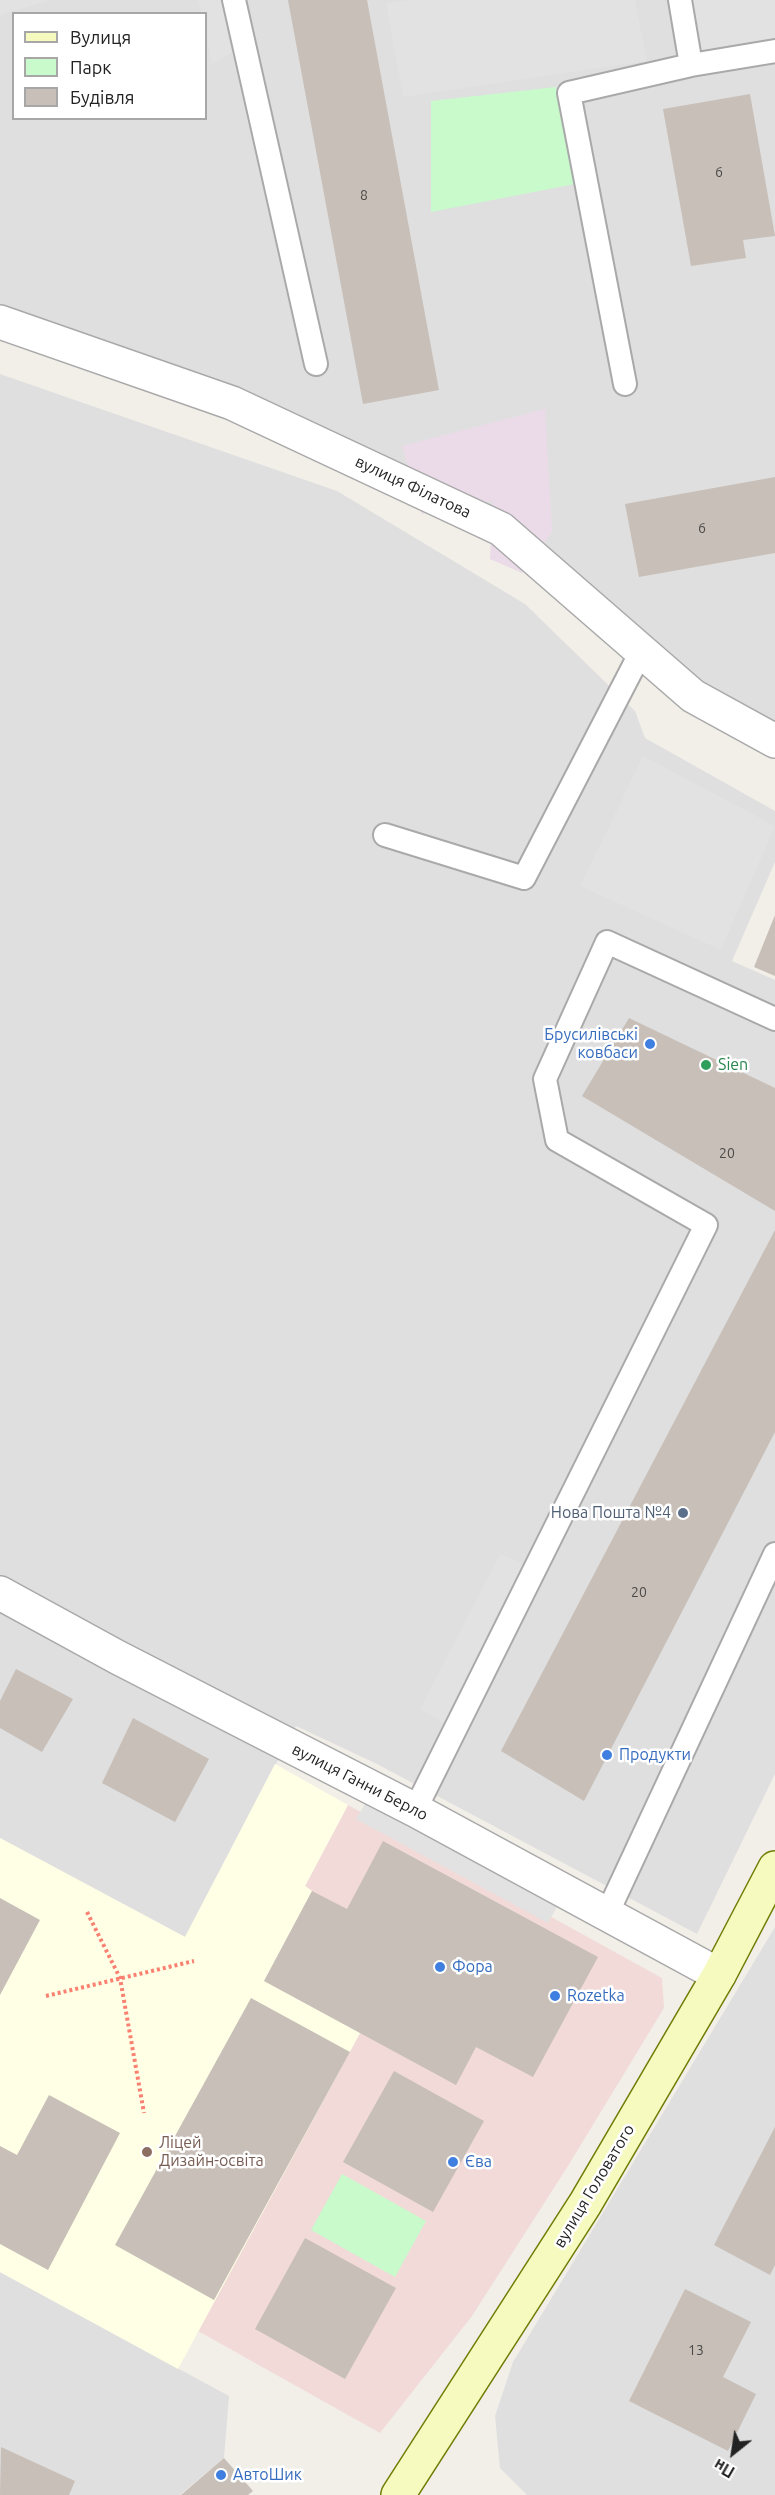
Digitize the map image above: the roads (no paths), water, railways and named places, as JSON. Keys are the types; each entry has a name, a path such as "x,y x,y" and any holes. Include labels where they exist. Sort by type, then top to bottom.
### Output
{"main road":[{"name":"вулиця Головатого","path":"398,2495 585,2204 719,1976 775,1868"}],"street":[{"name":"вулиця Філатова","path":"0,322 232,403 501,529 693,696 775,741"},
{"name":"вулиця Ганни Берло","path":"0,1593 117,1657 415,1810 719,1976"}],"lane":[{"path":"234,0 315,364"},
{"path":"680,0 691,65"},
{"path":"625,384 568,93 691,65 775,51"},
{"path":"385,836 524,878 642,651"},
{"path":"415,1810 706,1225 556,1140 545,1079 607,942 775,1019"},
{"path":"606,1916 775,1554"}],"place":[{"name":"Брусилівські ковбаси","path":"650,1044"},
{"name":"Sien","path":"706,1065"},
{"name":"Нова Пошта №4","path":"683,1513"},
{"name":"Продукти","path":"607,1755"},
{"name":"Фора","path":"440,1967"},
{"name":"Rozetka","path":"555,1996"},
{"name":"Ліцей Дизайн-освіта","path":"147,2152"},
{"name":"Єва","path":"453,2162"},
{"name":"АвтоШик","path":"221,2475"}]}
